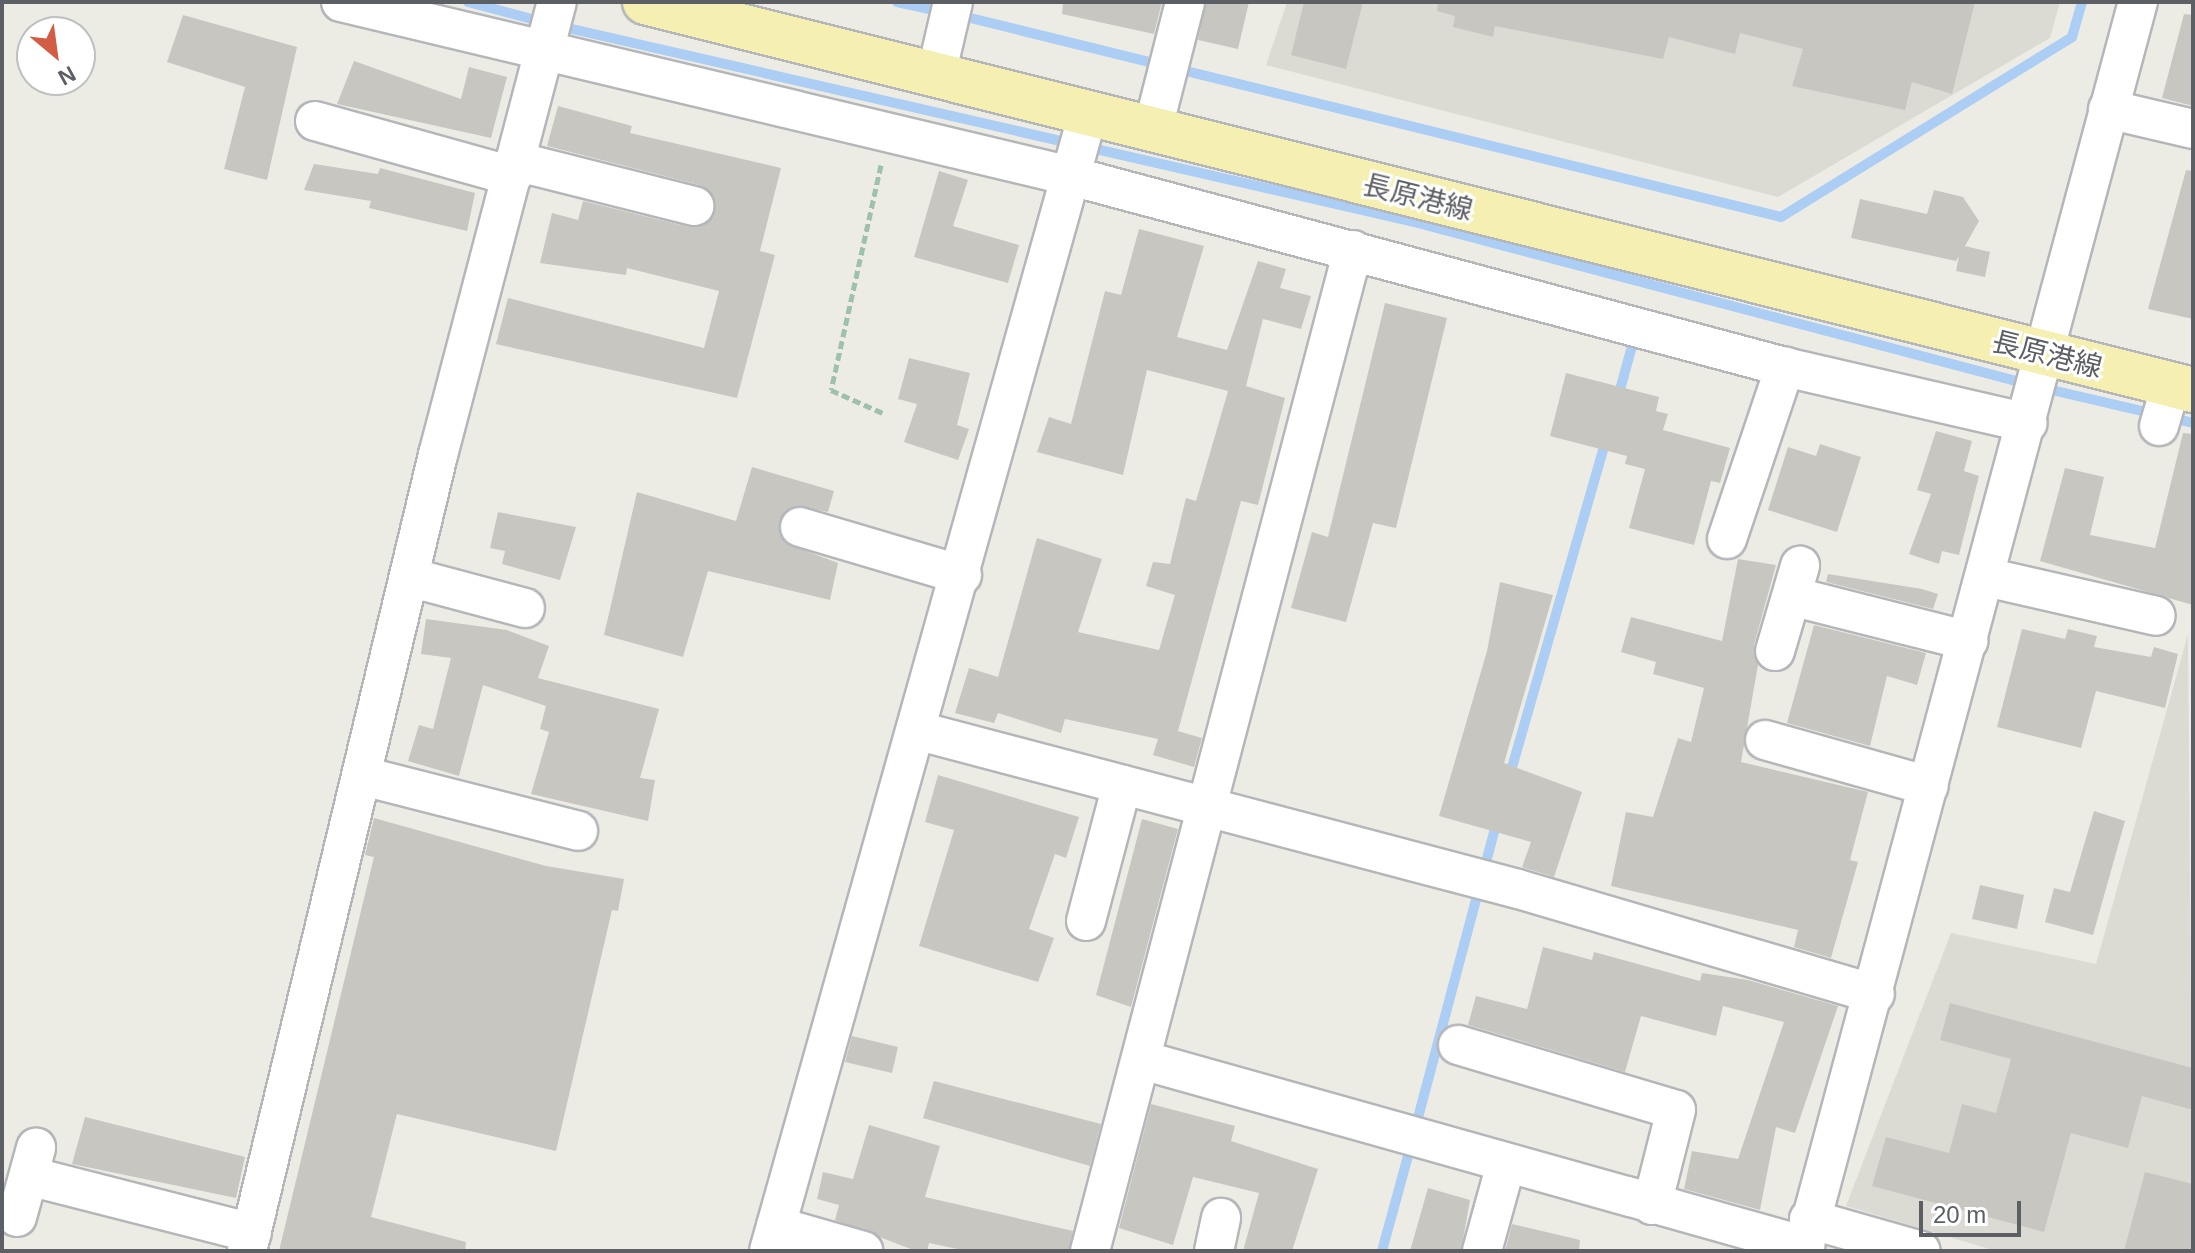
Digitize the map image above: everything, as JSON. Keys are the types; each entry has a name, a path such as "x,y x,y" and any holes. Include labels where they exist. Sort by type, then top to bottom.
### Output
{"main road":[{"name":"長原港線","path":"645,2 743,14 936,75 1153,128 2037,388 2182,387"}],"street":[{"path":"341,2 545,50 887,138 1071,176 1785,367 2037,388"},
{"path":"17,1217 32,1162 250,1242 409,577 557,2"},
{"path":"936,75 953,2"},
{"path":"1153,128 1185,2"},
{"path":"1806,1239 1875,994 2138,2"},
{"path":"2108,109 2193,129"},
{"path":"863,1251 772,1238 919,731 1088,114"},
{"path":"315,121 694,206"},
{"path":"1090,1251 1210,809 1353,250"},
{"path":"1727,539 1785,367"},
{"path":"2159,426 2182,387"},
{"path":"800,527 962,575"},
{"path":"409,577 525,608"},
{"path":"1986,577 2156,616"},
{"path":"1775,651 1798,581 1969,641"},
{"path":"919,731 1875,994"},
{"path":"1765,740 1929,786"},
{"path":"363,776 578,831"},
{"path":"1086,921 1122,785"},
{"path":"1458,1045 1676,1110 1652,1205"},
{"path":"1142,1060 1652,1205 1806,1239 1921,1251"},
{"path":"1482,1251 1506,1164"}],"path":[{"path":"883,413 831,390 887,138"}],"shaded area":[{"path":"1287,2 2060,2 2050,38 1778,197 1266,65"},
{"path":"2188,634 2193,1251 1996,1251 1846,1206 1951,933 2096,964"}],"building":[{"path":"1063,2 1162,2 1154,34 1062,14"},
{"path":"1206,2 1249,2 1238,49 1198,40"},
{"path":"1304,2 1363,2 1346,69 1291,55"},
{"path":"1438,2 1975,2 1952,94 1912,82 1905,110 1792,86 1803,49 1740,33 1735,54 1669,37 1663,59 1495,26 1493,37 1453,27 1455,16 1437,11"},
{"path":"2184,14 2193,15 2193,106 2162,98"},
{"path":"183,15 297,47 267,180 224,169 245,87 167,62"},
{"path":"354,61 461,99 469,67 507,77 491,138 337,104"},
{"path":"558,106 632,126 630,133 781,168 760,251 775,255 737,398 496,344 508,298 704,348 719,291 627,268 626,275 540,263 552,213 578,220 583,201 689,227 709,222 715,211 710,191 699,185 547,146"},
{"path":"314,164 378,174 380,168 475,193 467,231 369,208 371,201 304,190"},
{"path":"2186,170 2193,171 2193,319 2148,309"},
{"path":"939,171 968,180 953,226 1019,245 1008,283 914,257"},
{"path":"1934,190 1963,197 1979,221 1965,246 1990,252 1985,277 1956,271 1959,256 1956,261 1851,238 1860,199 1927,214"},
{"path":"1139,229 1204,246 1177,337 1227,350 1258,261 1286,269 1280,288 1311,296 1301,329 1263,319 1246,386 1285,398 1258,505 1241,501 1178,731 1202,738 1194,767 1153,755 1158,739 1065,719 1061,733 998,713 994,723 955,713 969,668 998,677 1037,538 1102,559 1078,632 1159,650 1175,595 1146,586 1153,562 1170,564 1186,498 1196,501 1228,391 1147,370 1123,475 1037,452 1049,417 1071,424 1105,291 1121,295"},
{"path":"1385,303 1447,318 1396,528 1373,523 1346,622 1291,608 1312,532 1328,537"},
{"path":"909,358 970,373 957,425 969,429 958,460 904,442 917,404 898,399"},
{"path":"1566,373 1659,397 1656,411 1668,414 1663,430 1730,448 1720,483 1711,481 1694,545 1629,528 1645,469 1625,464 1627,456 1550,436"},
{"path":"1936,431 1972,441 1964,471 1979,476 1959,555 1942,551 1939,564 1909,554 1931,494 1917,490"},
{"path":"2183,433 2193,434 2193,605 2040,561 2065,468 2104,477 2090,535 2155,548"},
{"path":"1820,444 1861,457 1837,532 1768,510 1788,447 1816,456"},
{"path":"752,467 834,491 828,512 796,506 779,522 785,543 838,563 830,600 708,571 683,657 604,635 637,492 736,521"},
{"path":"498,512 576,527 560,580 502,564 505,551 490,548"},
{"path":"1738,559 1776,565 1754,645 1758,665 1741,762 1868,792 1850,860 1858,862 1831,958 1794,947 1798,930 1611,886 1626,812 1653,817 1678,738 1691,742 1704,688 1653,674 1656,662 1621,652 1631,617 1722,641"},
{"path":"1828,574 1938,594 1933,609 1826,582"},
{"path":"1500,582 1553,595 1504,763 1582,792 1554,877 1522,867 1531,842 1439,816 1487,651"},
{"path":"426,619 507,630 549,646 538,678 659,709 640,778 655,780 648,821 531,794 549,732 540,729 546,706 483,685 459,776 408,761 419,725 433,729 451,658 421,654"},
{"path":"1814,625 1926,653 1917,685 1887,676 1870,746 1787,723"},
{"path":"2022,629 2065,639 2068,629 2097,636 2094,647 2151,657 2154,647 2178,654 2165,708 2096,691 2081,748 1997,727"},
{"path":"938,775 1079,817 1066,858 1055,854 1029,929 1054,938 1038,982 919,946 954,830 925,822"},
{"path":"2094,811 2125,821 2093,935 2045,922 2054,888 2070,892"},
{"path":"374,818 546,866 624,879 618,911 612,910 556,1151 397,1114 371,1217 466,1242 465,1251 279,1251 374,857 365,855"},
{"path":"1142,819 1178,829 1131,1007 1096,995"},
{"path":"1980,885 2024,895 2017,929 1972,919"},
{"path":"1543,947 1592,960 1594,952 1700,981 1702,973 1748,980 1838,1006 1795,1133 1776,1127 1760,1210 1684,1189 1692,1151 1738,1159 1784,1022 1723,1006 1716,1036 1641,1016 1625,1072 1468,1025 1476,996 1527,1009"},
{"path":"1950,1003 2193,1068 2193,1110 2142,1096 2128,1148 2071,1133 2044,1232 1872,1186 1886,1137 1949,1153 1962,1104 1996,1113 2011,1059 1940,1040"},
{"path":"852,1036 898,1047 892,1073 845,1062"},
{"path":"934,1081 1101,1124 1090,1166 923,1118"},
{"path":"1151,1104 1235,1126 1231,1141 1318,1169 1292,1251 1243,1251 1259,1193 1193,1177 1173,1245 1119,1228"},
{"path":"85,1117 245,1157 236,1198 72,1164"},
{"path":"869,1125 940,1146 925,1197 1073,1231 1069,1251 967,1251 929,1243 927,1251 916,1251 835,1220 839,1205 817,1199 823,1172 853,1179"},
{"path":"2145,1172 2193,1184 2193,1251 2124,1251"},
{"path":"1428,1188 1470,1200 1461,1251 1410,1251"},
{"path":"1512,1224 1580,1240 1579,1251 1505,1251"}],"waterway":[{"path":"468,2 543,22"},
{"path":"897,2 942,12"},
{"path":"958,15 1781,217 2072,37 2082,2"},
{"path":"559,26 1414,222 2027,384"},
{"path":"1618,397 1632,346"},
{"path":"2043,388 2193,423"},
{"path":"1509,778 1606,439"},
{"path":"1415,1129 1497,820"},
{"path":"1382,1251 1411,1145"}]}
